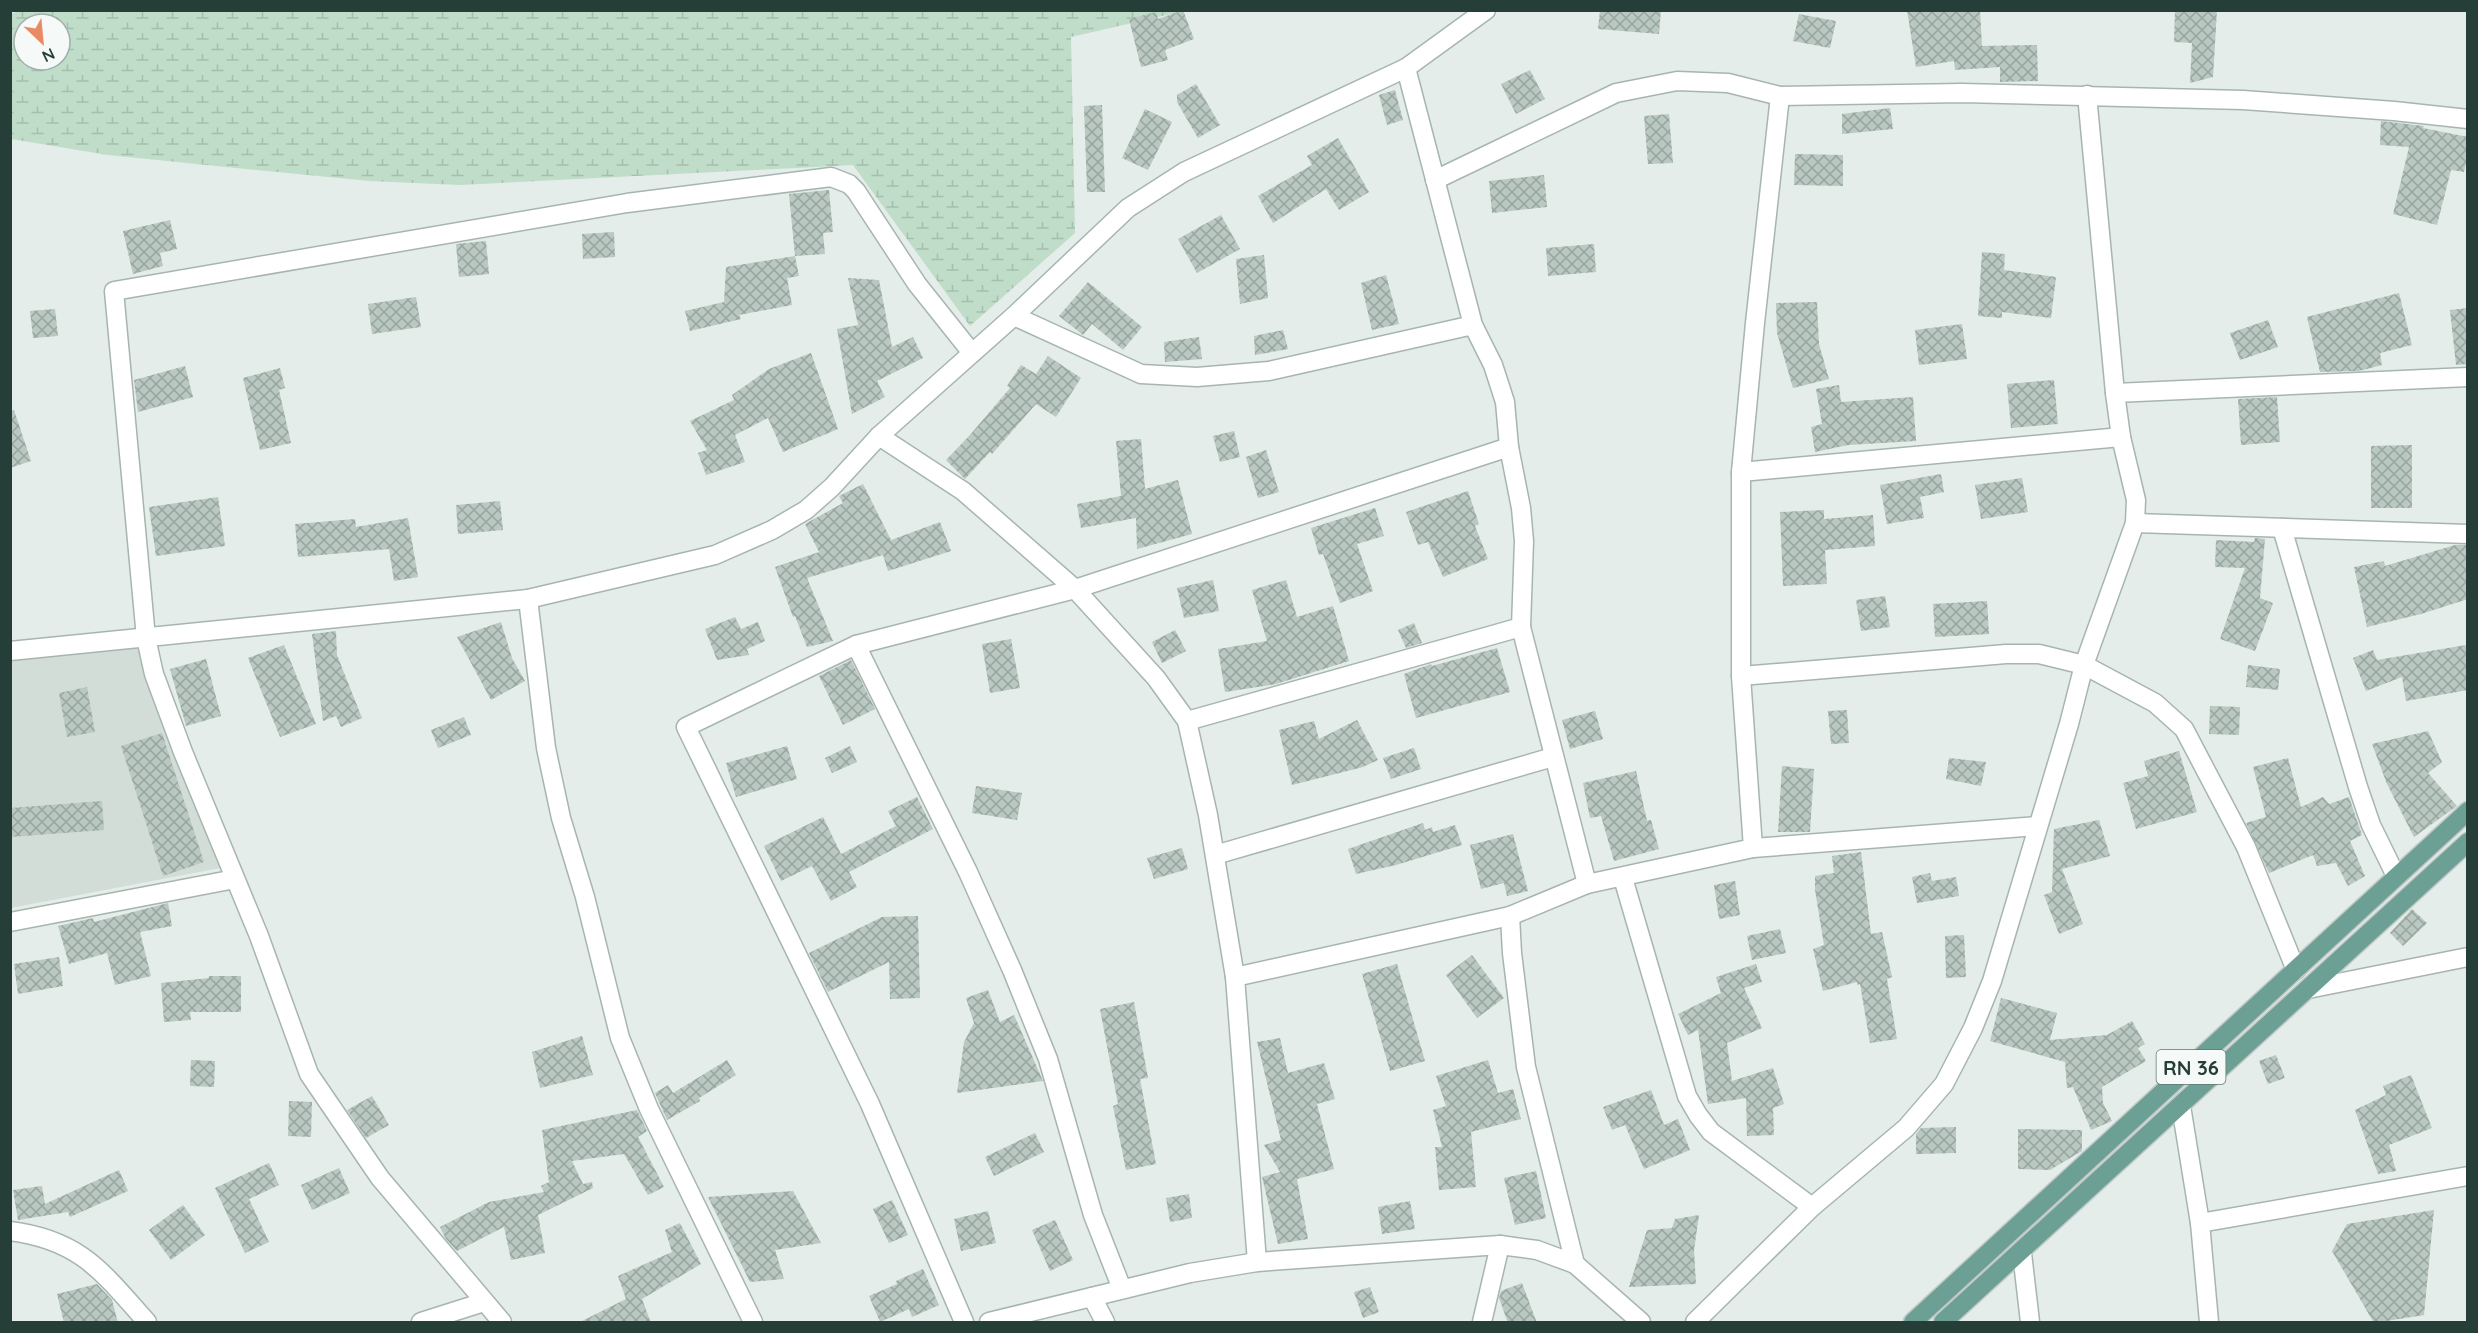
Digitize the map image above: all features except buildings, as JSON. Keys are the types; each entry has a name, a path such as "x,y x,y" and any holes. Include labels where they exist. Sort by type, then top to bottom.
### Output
{"main road":[{"name":"RN 36","path":"1912,1323 2468,811"},
{"name":"RN 36","path":"1943,1323 2468,842"}],"street":[{"path":"10,651 528,599 715,555 772,530 806,510 832,487 879,436 1014,316 1128,208 1184,172 1406,68 1486,10"},
{"path":"1406,68 1473,325 1493,365 1505,402 1509,447 1521,508 1524,541 1521,627 1587,884"},
{"path":"1435,180 1616,93 1677,81 1728,83 1780,96 1962,93 2243,100 2468,119"},
{"path":"1753,848 1740,676 1741,472 1780,96"},
{"path":"1695,1323 1812,1207 1906,1128 1944,1084 1973,1028 1992,981 2037,826 2070,724 2084,665 2135,523 2136,500 2121,437 2115,393 2087,96"},
{"path":"502,1323 380,1178 309,1074 274,974 158,685 146,638 114,291 627,203 831,177 849,184 856,191 917,284 972,353"},
{"path":"1014,316 1141,374 1197,377 1269,371 1473,325"},
{"path":"2115,393 2468,377"},
{"path":"879,436 963,491 1075,589 1156,678 1187,721 1215,855 1236,977 1257,1262"},
{"path":"1741,472 2121,437"},
{"path":"964,1323 870,1104 686,727 856,645 1075,589 1509,447"},
{"path":"2135,523 2468,534"},
{"path":"2282,528 2358,787 2372,825 2396,876"},
{"path":"528,599 546,748 561,818 585,897 620,1038 649,1109 753,1323"},
{"path":"1187,721 1521,627"},
{"path":"856,645 968,872 1012,970 1048,1059 1093,1215 1122,1289"},
{"path":"1740,676 2006,654 2039,654 2084,665 2155,703 2184,729 2246,847 2296,969"},
{"path":"1215,855 1553,757"},
{"path":"1236,977 1510,916 1587,884 1753,848 2037,826"},
{"path":"1623,878 1688,1096 1698,1115 1711,1132 1812,1207"},
{"path":"10,922 235,879"},
{"path":"1510,916 1512,953 1526,1067 1575,1264"},
{"path":"2308,989 2468,957"},
{"path":"2181,1106 2200,1223 2209,1323"},
{"path":"2200,1223 2468,1176"},
{"path":"10,1231 46,1239 88,1259 147,1323"},
{"path":"1482,1323 1500,1245"},
{"path":"989,1323 1191,1273 1257,1262 1500,1245 1537,1250 1575,1264 1641,1323"},
{"path":"2022,1252 2030,1323"},
{"path":"1092,1297 1105,1323"},
{"path":"421,1323 484,1302"}],"shaded area":[{"path":"136,644 220,868 11,908 11,658"}],"green space":[{"path":"23,10 1184,11 1071,37 1075,233 970,326 853,165 460,185 370,181 108,155 11,139 10,14 12,13 12,72 72,72 72,12 16,12"}]}
